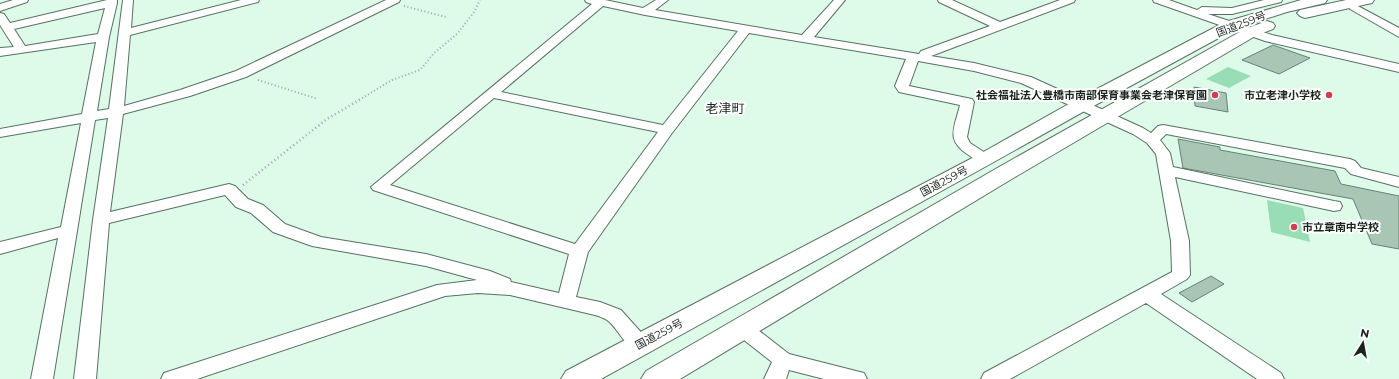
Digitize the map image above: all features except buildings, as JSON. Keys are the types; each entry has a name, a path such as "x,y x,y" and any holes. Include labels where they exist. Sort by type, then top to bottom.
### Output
{"highway":[{"name":"国道259号","path":"576,379 985,159 1081,105 1231,26 1282,9 1320,0"},
{"name":"国道259号","path":"656,379 1007,172 1251,32 1300,14 1361,4"}],"street":[{"path":"0,8 23,0"},
{"path":"85,379 101,220 116,112 128,0"},
{"path":"124,33 241,1 254,0"},
{"path":"645,12 663,0"},
{"path":"805,39 840,0"},
{"path":"943,0 1000,26"},
{"path":"985,159 964,146 960,137 967,102 904,89 902,86 918,58 925,54 1070,0"},
{"path":"1158,0 1231,26 1296,45 1399,68"},
{"path":"1191,11 1232,11 1277,0"},
{"path":"7,27 112,1 89,117 42,379"},
{"path":"0,133 116,112 185,93 241,74 393,1"},
{"path":"579,251 379,187 492,94 595,1 645,12 974,67 1026,80 1138,131 1152,140 1163,153 1180,241 1181,275 992,379"},
{"path":"1361,4 1399,33"},
{"path":"0,16 22,50"},
{"path":"566,300 579,251 667,130 746,28"},
{"path":"0,52 104,37"},
{"path":"492,94 667,130"},
{"path":"1152,140 1163,129 1350,164 1356,172 1399,182"},
{"path":"1166,170 1334,206"},
{"path":"101,220 229,189 242,203 257,209 279,228 318,242 426,260 484,275 510,288"},
{"path":"0,248 69,230"},
{"path":"172,379 444,290 478,286 510,288 600,309 614,315 640,344"},
{"path":"1146,293 1273,379"},
{"path":"742,328 783,360 856,379"},
{"path":"775,379 783,360"}],"path":[{"path":"233,193 327,119 392,80 420,70 434,53 457,34 474,12 480,0"},
{"path":"393,1 446,17"},
{"path":"241,74 318,99"}],"shaded area":[{"path":"1228,67 1251,76 1229,88 1206,79"},
{"path":"1267,200 1303,208 1310,242 1271,232"}],"place":[{"name":"社会福祉法人豊橋市南部保育事業会老津保育園","path":"1215,95"},
{"name":"市立老津小学校","path":"1329,95"},
{"name":"市立章南中学校","path":"1294,227"}],"district":[{"name":"老津町","path":"725,108"}]}
